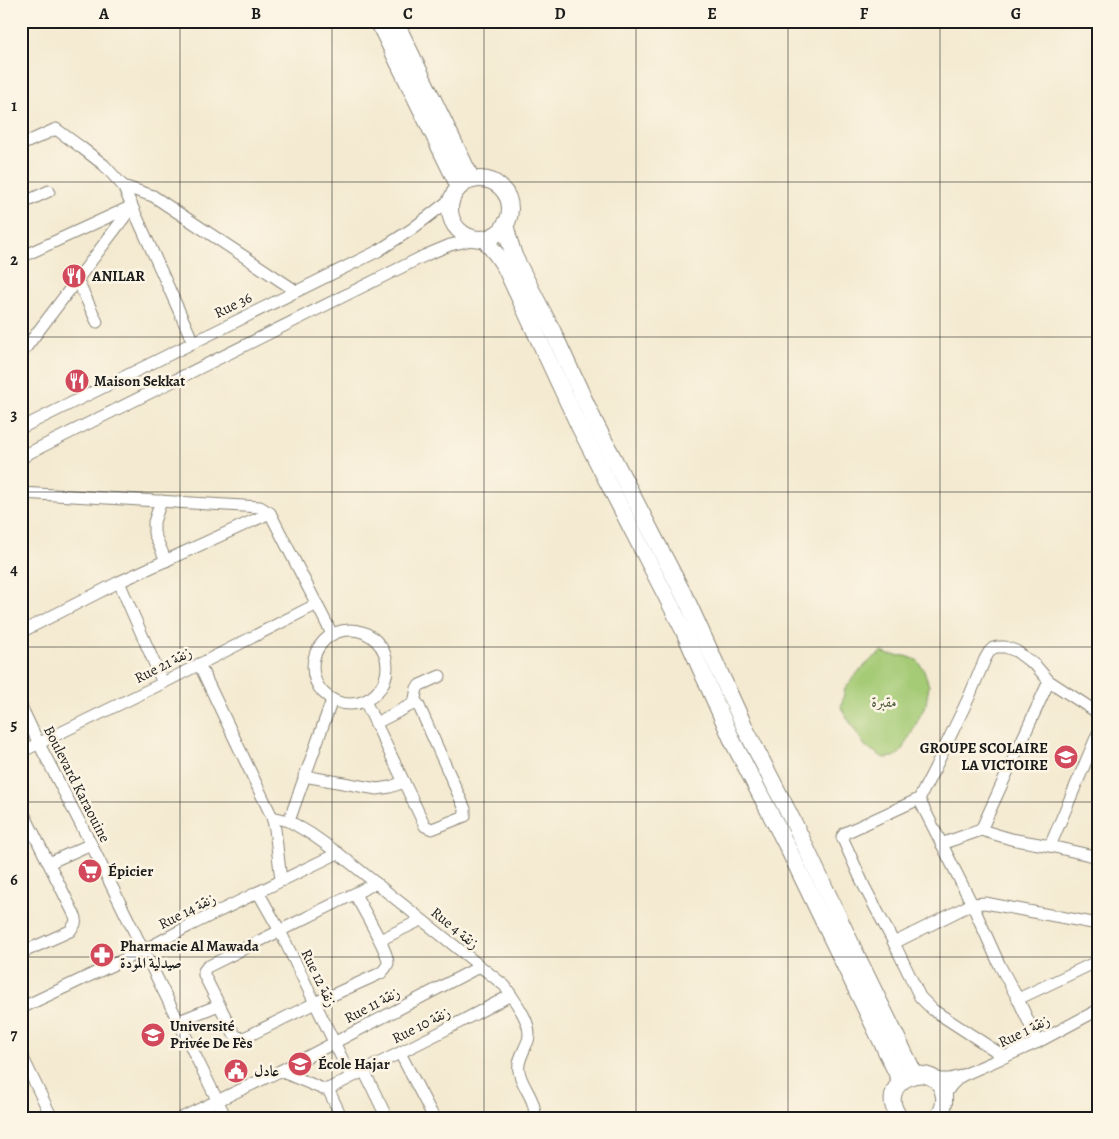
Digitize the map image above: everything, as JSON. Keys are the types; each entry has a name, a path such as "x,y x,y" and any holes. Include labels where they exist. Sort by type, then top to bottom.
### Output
{"highway":[{"path":"378,21 461,189"},
{"path":"395,21 461,189"},
{"path":"480,239 497,234 506,224 510,207 507,196 500,186 484,179 461,189 450,212 454,225 463,234 480,239 497,255 505,267 580,428 683,630 733,742 908,1078"},
{"path":"506,224 514,256 553,332 594,423 682,590 746,730 798,831 854,952 908,1078"},
{"path":"900,1118 896,1113 893,1102 894,1090 908,1078 923,1075 933,1079 941,1088 944,1098 942,1110 937,1118"}],"street":[{"path":"21,144 56,129 104,165 122,186 193,342"},
{"path":"122,186 153,196 296,291"},
{"name":"Rue 36","path":"21,428 372,254 412,229 461,189"},
{"path":"21,204 49,191"},
{"path":"21,257 132,207"},
{"path":"21,354 132,207"},
{"path":"21,459 28,453 426,255 450,245 480,239"},
{"path":"77,279 97,322"},
{"path":"21,493 260,507 270,512 332,634"},
{"path":"160,501 154,522 154,533 166,561"},
{"path":"21,632 119,582 270,512"},
{"path":"119,582 163,682"},
{"name":"Rue 21 زنقة","path":"21,752 318,604"},
{"path":"347,630 362,631 375,639 384,650 388,665 386,680 378,693 365,701 356,704 346,704 332,700 318,687 313,670 314,658 319,646 332,634 347,630"},
{"path":"1005,1057 946,1018 920,998 864,886 842,837 845,833 919,799 965,706 985,659 989,652 997,646 1005,646 1016,651 1036,666 1049,681 1098,713"},
{"path":"200,664 272,817 281,880"},
{"path":"414,704 417,688 440,676"},
{"path":"981,830 1049,681"},
{"path":"288,821 332,700"},
{"path":"365,701 425,826 432,830 465,816 465,809 418,704 414,704 376,723"},
{"name":"Boulevard Karaouine","path":"21,706 226,1118"},
{"path":"1050,846 1098,733"},
{"path":"304,776 377,789 404,782"},
{"path":"919,799 1038,1042"},
{"path":"21,954 70,931 75,924 76,918 22,814"},
{"name":"Rue 4 زنقة","path":"272,817 288,821 338,853 500,982 522,1013 528,1027 529,1038 518,1069 529,1093 535,1115"},
{"path":"941,844 981,830 1011,839 1098,857"},
{"path":"49,863 91,844"},
{"name":"Rue 14 زنقة","path":"21,1008 144,950 338,853"},
{"path":"355,894 387,956 388,963 386,969 246,1037 239,1038 234,1034 204,975 207,967 376,883"},
{"name":"Rue 12 زنقة","path":"258,892 280,931 351,1077"},
{"path":"894,943 972,904 985,902 1098,924"},
{"path":"380,940 421,920"},
{"path":"1018,999 1098,961"},
{"name":"Rue 11 زنقة","path":"280,1071 479,967"},
{"name":"Rue 10 زنقة","path":"328,1089 510,995"},
{"path":"179,1021 219,1005"},
{"name":"Rue 1 زنقة","path":"961,1076 1038,1042 1098,1010"},
{"path":"400,1053 434,1118"},
{"path":"23,1060 52,1118"},
{"path":"181,1118 280,1071 328,1089 342,1118"},
{"path":"364,1071 387,1118"},
{"path":"933,1079 948,1079 961,1076"},
{"path":"944,1098 947,1090 961,1076"}],"green space":[{"name":"مقبرة","path":"882,652 917,660 924,670 929,686 926,704 900,753 894,757 884,758 865,746 841,708 845,688 860,670"}],"place":[{"name":"ANILAR","path":"74,276"},
{"name":"Maison Sekkat","path":"77,381"},
{"name":"GROUPE SCOLAIRE LA VICTOIRE","path":"1066,757"},
{"name":"Épicier","path":"90,871"},
{"name":"Pharmacie Al Mawada صيدلية المودة","path":"102,955"},
{"name":"Université Privée De Fès","path":"153,1035"},
{"name":"École Hajar","path":"300,1064"},
{"name":"عادل","path":"236,1071"}]}
